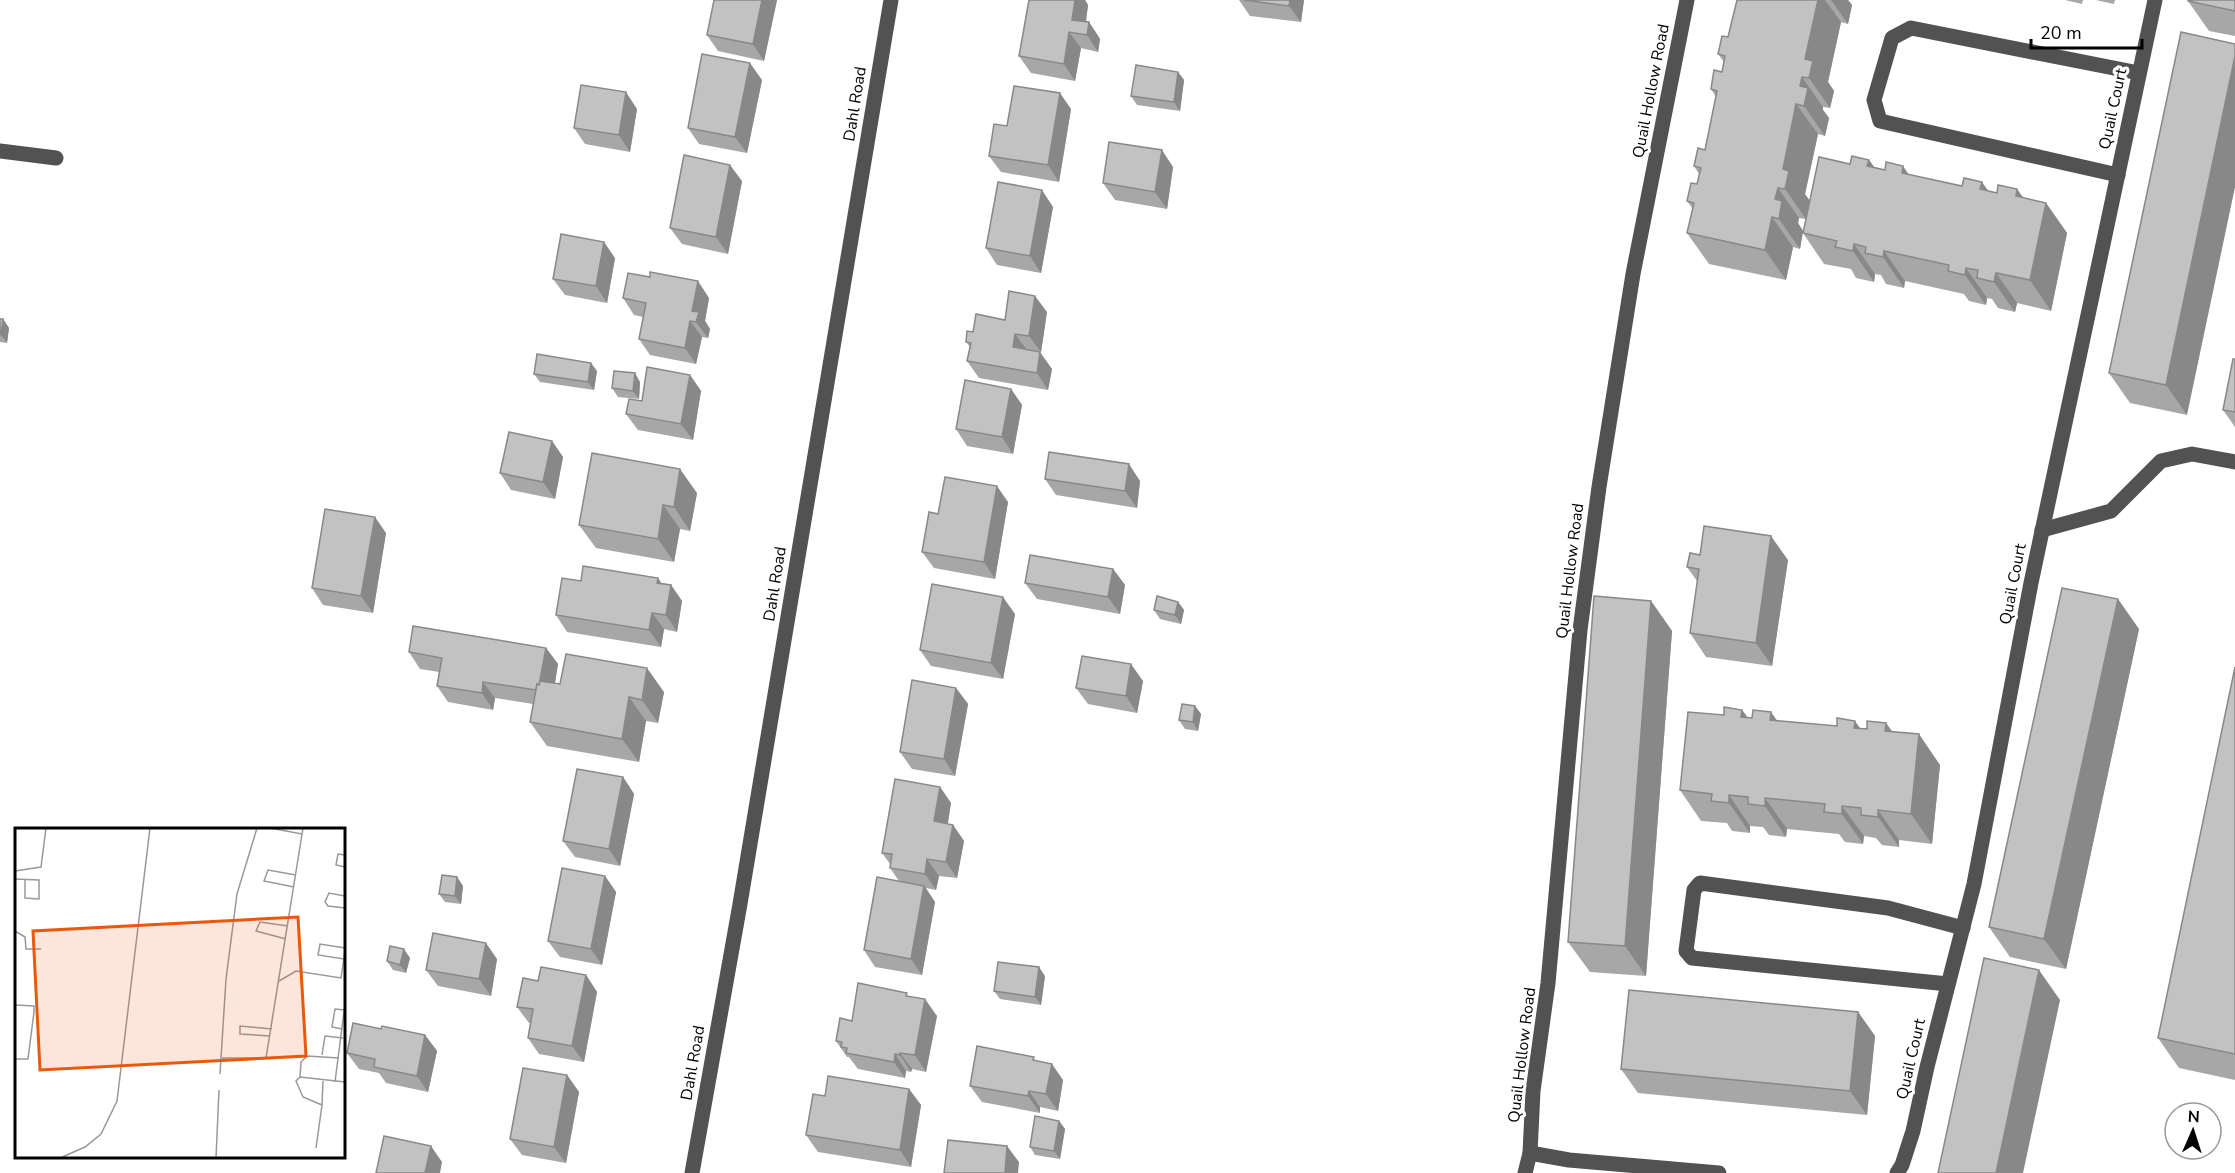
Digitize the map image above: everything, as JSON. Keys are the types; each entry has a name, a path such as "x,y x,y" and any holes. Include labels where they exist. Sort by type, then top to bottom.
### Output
{"street":[{"name":"Dahl Road","path":"692,1173 740,904 891,0"},
{"name":"Quail Hollow Road","path":"1524,1173 1530,1153 1533,1091 1548,983 1580,630 1598,498 1633,274 1687,0"},
{"name":"Quail Court","path":"1897,1173 1902,1165 1913,1131 1974,884 2042,530 2155,0"},
{"path":"2118,175 1880,121 1874,100 1892,38 1911,27 2139,73"},
{"path":"0,152 56,158"},
{"path":"2042,530 2111,511 2162,461 2192,454 2235,462"},
{"path":"1948,984 1692,958 1686,951 1694,890 1700,884 1888,908 1963,928"},
{"path":"1530,1153 1569,1160 1719,1173"}],"building":[{"path":"714,0 762,0 753,44 707,35"},
{"path":"1029,0 1075,0 1072,20 1089,22 1087,35 1069,32 1064,64 1019,56"},
{"path":"1244,0 1290,0 1289,6"},
{"path":"1737,0 1818,0 1805,59 1813,61 1809,78 1802,77 1800,86 1808,88 1804,106 1796,104 1783,169 1789,171 1785,189 1778,188 1775,199 1782,201 1779,219 1772,217 1765,250 1687,233 1694,203 1687,201 1691,183 1697,184 1701,168 1694,166 1698,148 1705,150 1717,91 1711,89 1714,70 1722,72 1725,56 1718,54 1722,36 1728,37"},
{"path":"2235,0 2235,11 2188,1"},
{"path":"2181,32 2235,44 2235,56 2166,385 2109,373"},
{"path":"702,54 750,63 735,137 688,128"},
{"path":"1136,65 1178,72 1174,102 1131,96"},
{"path":"581,85 626,92 619,135 574,128"},
{"path":"1014,86 1060,93 1048,165 989,156 994,124 1007,126"},
{"path":"1109,142 1162,150 1155,192 1103,183"},
{"path":"684,155 730,165 716,237 670,228"},
{"path":"1852,156 1869,160 1867,166 1885,170 1886,162 1903,166 1902,173 1962,186 1964,178 1982,182 1980,189 1997,193 1998,185 2017,189 2016,196 2046,203 2030,280 1996,273 1994,282 1977,278 1978,270 1966,268 1965,275 1948,271 1949,265 1884,251 1883,257 1865,253 1866,247 1854,244 1853,251 1835,247 1837,241 1803,233 1819,157 1850,164"},
{"path":"998,182 1042,190 1030,256 986,248"},
{"path":"561,234 604,242 596,286 553,279"},
{"path":"650,272 698,281 692,311 699,312 696,322 690,321 685,348 639,339 646,303 623,298 628,273 650,277"},
{"path":"1009,291 1035,296 1029,336 1015,334 1013,347 1040,352 1037,373 967,361 971,343 966,342 967,331 973,332 976,314 1005,320"},
{"path":"0,319 3,319 1,335 0,334"},
{"path":"537,354 591,363 588,382 534,374"},
{"path":"2233,359 2235,359 2235,412 2223,410"},
{"path":"647,367 690,375 681,424 626,414 629,399 642,401"},
{"path":"614,371 635,373 633,391 612,388"},
{"path":"965,380 1011,389 1002,437 956,429"},
{"path":"509,432 552,441 543,482 500,473"},
{"path":"1049,452 1129,464 1125,491 1045,479"},
{"path":"592,453 680,469 674,507 663,505 658,539 579,525"},
{"path":"945,477 997,486 984,562 922,552 929,512 938,514"},
{"path":"325,509 375,517 361,596 312,588"},
{"path":"1704,526 1771,536 1756,643 1690,633 1699,569 1687,567 1690,553 1700,555"},
{"path":"1030,555 1113,569 1108,597 1025,583"},
{"path":"583,566 658,578 657,583 671,585 666,615 652,613 649,630 556,615 562,578 581,581"},
{"path":"932,584 1003,597 991,663 920,650"},
{"path":"2062,588 2118,599 2044,939 1989,927"},
{"path":"1157,596 1178,602 1175,615 1154,610"},
{"path":"1594,596 1651,601 1625,946 1568,942"},
{"path":"413,626 546,648 539,685 537,684 536,690 483,682 482,693 437,686 442,658 409,652"},
{"path":"566,654 647,668 642,700 629,697 622,739 530,722 537,684 539,685 540,681 560,684"},
{"path":"1082,656 1131,664 1126,696 1076,688"},
{"path":"2235,667 2235,1054 2158,1038"},
{"path":"912,680 956,688 944,759 900,752"},
{"path":"1182,704 1195,706 1193,722 1179,720"},
{"path":"1724,707 1742,710 1741,717 1752,718 1753,710 1771,712 1770,720 1837,726 1837,718 1855,721 1854,728 1867,729 1867,721 1886,723 1885,731 1919,734 1911,814 1878,810 1878,817 1861,815 1861,808 1842,806 1842,814 1824,812 1825,804 1765,798 1765,806 1748,804 1748,797 1729,795 1729,803 1711,801 1712,794 1680,790 1688,712 1724,715"},
{"path":"577,769 623,777 609,849 563,841"},
{"path":"895,779 940,787 934,821 953,825 946,862 927,859 925,874 890,868 892,854 882,853"},
{"path":"562,868 605,876 591,949 548,941"},
{"path":"442,875 457,877 455,896 439,894"},
{"path":"877,877 924,886 911,959 864,950"},
{"path":"433,933 486,943 479,979 426,970"},
{"path":"390,946 404,949 400,965 387,961"},
{"path":"1984,958 2039,970 1996,1173 1938,1173"},
{"path":"998,962 1039,967 1035,997 994,991"},
{"path":"541,967 586,975 572,1046 528,1038 533,1009 517,1007 523,978 538,981"},
{"path":"858,983 925,999 915,1055 895,1054 894,1062 846,1053 847,1048 841,1047 842,1042 836,1041 840,1018 852,1021"},
{"path":"1629,990 1858,1012 1850,1091 1621,1069"},
{"path":"353,1023 381,1029 382,1026 425,1035 417,1076 374,1067 375,1059 347,1053"},
{"path":"977,1046 1034,1057 1033,1060 1052,1064 1046,1094 1029,1091 1028,1096 970,1086"},
{"path":"523,1068 567,1075 554,1147 510,1139"},
{"path":"828,1076 909,1089 900,1150 806,1135 813,1094 825,1096"},
{"path":"1035,1116 1059,1121 1054,1151 1030,1147"},
{"path":"384,1136 431,1146 425,1173 376,1173"},
{"path":"948,1140 1007,1146 1005,1173 944,1173"}]}
